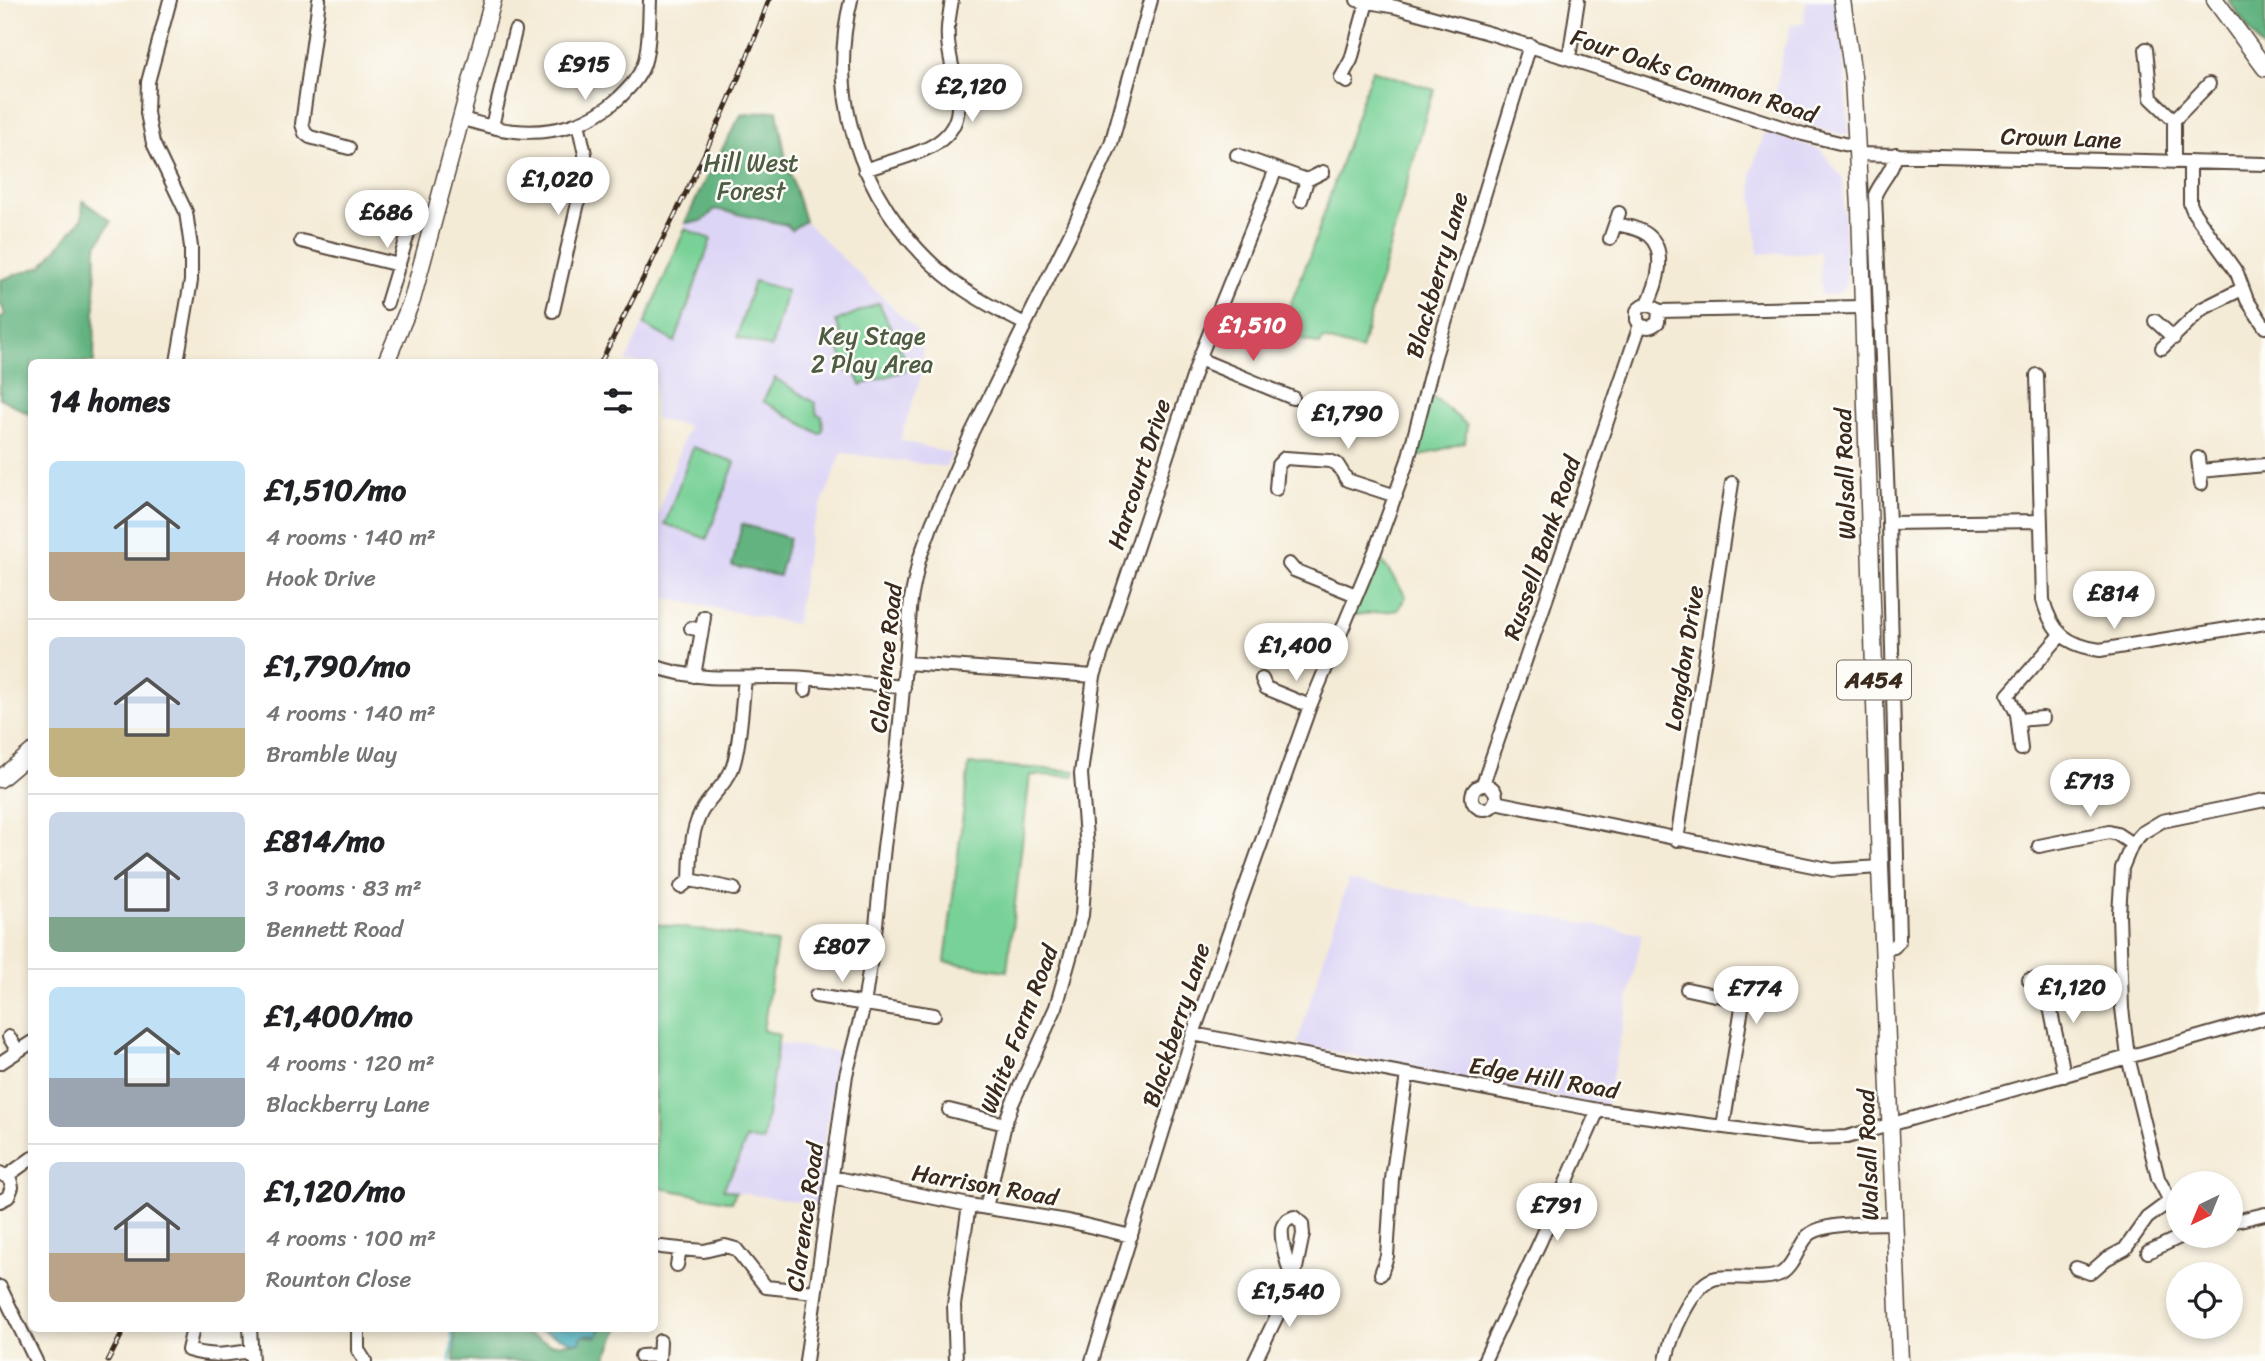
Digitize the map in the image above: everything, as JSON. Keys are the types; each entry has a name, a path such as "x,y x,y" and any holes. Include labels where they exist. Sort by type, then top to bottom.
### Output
{"main road":[{"path":"387,359 412,300 493,0"},
{"name":"Walsall Road","path":"1842,0 1853,76 1860,208 1880,867 1900,1361"},
{"path":"2214,0 2265,68"},
{"path":"0,779 28,755"}],"street":[{"path":"170,0 148,82 147,106 153,144 186,212 191,247 191,281 178,359"},
{"path":"318,0 302,124 305,133 310,137 349,148"},
{"path":"462,119 514,131 557,130 578,123 614,102 638,77 647,51 650,0"},
{"path":"851,0 845,30 845,96 856,149 865,170 890,213 910,240 933,264 979,300 1025,324"},
{"path":"865,170 929,147 951,130 959,110 947,33 952,0"},
{"name":"Clarence Road","path":"806,1361 846,1075 864,1005 876,925 904,687 911,598 919,560 972,432 1111,144 1152,0"},
{"path":"1569,58 1578,0"},
{"path":"1340,79 1351,60 1362,1"},
{"name":"Four Oaks Common Road","path":"1362,1 1450,21 1530,45 1856,150"},
{"path":"492,126 515,31"},
{"name":"Blackberry Lane","path":"1092,1361 1193,1034 1310,706 1396,496 1408,460 1442,332 1530,45"},
{"path":"2146,49 2151,98 2174,120"},
{"path":"2174,162 2174,120 2209,84"},
{"path":"553,311 584,177 585,154 578,123"},
{"name":"Crown Lane","path":"1856,150 1896,154 2265,164"},
{"name":"Walsall Road","path":"1884,948 1894,947 1899,941 1889,523 1875,195 1894,163 1896,154"},
{"path":"1237,155 1307,180 1323,172"},
{"path":"2190,162 2190,203 2194,214 2237,273 2252,310 2264,325"},
{"name":"Harcourt Drive","path":"1094,676 1199,359 1276,169"},
{"path":"1301,200 1307,180"},
{"path":"387,303 416,204"},
{"path":"1610,239 1618,218 1634,228 1652,233 1659,269 1653,308 1862,307"},
{"path":"410,229 431,235"},
{"path":"300,241 399,265"},
{"path":"2162,348 2202,309 2242,289"},
{"name":"Russell Bank Road","path":"1653,308 1658,322 1649,327 1640,325 1483,784 1475,788 1471,798 1475,805 1486,809 1495,802 1833,870 1880,867"},
{"path":"2155,321 2174,338"},
{"path":"1199,359 1293,398"},
{"path":"2037,375 2043,600 2048,619 2061,635 2078,646 2100,650 2265,623"},
{"path":"2198,457 2201,477 2265,465"},
{"path":"1276,489 1278,465 1285,458 1330,461 1337,464 1348,480 1396,496"},
{"name":"Longdon Drive","path":"1677,840 1732,483"},
{"path":"1889,523 2040,521"},
{"path":"1289,564 1294,570 1356,594"},
{"path":"694,676 699,625"},
{"path":"2021,749 2018,720 2005,690 2061,635"},
{"path":"906,663 1094,676"},
{"path":"658,668 684,676 744,679 772,676 806,684 904,687"},
{"name":"White Farm Road","path":"986,1208 1004,1124 1056,1007 1082,915 1087,850 1081,774 1094,676"},
{"path":"734,889 685,883 697,823 704,807 727,779 735,760 744,679"},
{"path":"1262,679 1266,688 1310,706"},
{"path":"2018,720 2043,718"},
{"path":"1483,784 1491,786 1495,791 1495,802"},
{"path":"2166,1191 2158,1178 2128,1057 2122,1008 2119,903 2122,868 2132,844 2141,833 2162,821 2265,800"},
{"path":"2039,846 2109,832 2132,844"},
{"path":"2029,980 2051,979 2048,1000 2057,1031 2064,1076"},
{"path":"1687,989 1743,1001 1723,1127"},
{"path":"816,996 934,1015"},
{"name":"Edge Hill Road","path":"1193,1034 1598,1110 1826,1139 1847,1137 2265,1018"},
{"path":"9,1037 18,1051"},
{"path":"0,1063 28,1045"},
{"path":"1381,1274 1387,1256 1392,1179 1407,1074"},
{"path":"949,1110 1004,1124"},
{"path":"1484,1361 1598,1110"},
{"path":"0,1200 8,1197 12,1190 11,1181 4,1174 28,1160"},
{"name":"Harrison Road","path":"832,1177 969,1205 1068,1221 1131,1236"},
{"path":"956,1361 954,1306 969,1205"},
{"path":"2087,1286 2090,1273 2106,1259 2125,1249 2147,1218 2166,1209"},
{"path":"2244,1219 2265,1214"},
{"path":"1666,1361 1669,1345 1693,1296 1704,1282 1716,1278 1767,1277 1782,1273 1807,1235 1820,1227 1894,1223"},
{"path":"2148,1252 2166,1244"},
{"path":"661,1247 704,1251 725,1246 736,1249 766,1287 815,1292"},
{"path":"677,1265 680,1249"},
{"path":"2076,1268 2090,1273"},
{"path":"1255,1361 1293,1283"},
{"path":"0,1287 36,1361"},
{"path":"191,1332 183,1349 202,1355 251,1356 250,1332"},
{"path":"358,1332 358,1350 365,1361"},
{"path":"641,1356 659,1358 660,1341"}],"shaded area":[{"path":"1807,0 1834,0 1844,56 1847,135 1772,113 1784,45 1787,43 1791,25 1805,22"},
{"path":"777,110 786,160 805,221 922,336 923,370 900,440 952,454 946,467 842,453 810,534 796,624 658,597 658,513 688,426 658,420 658,359 627,359 685,229 685,223 707,176 741,115"},
{"path":"1765,131 1821,150 1843,179 1846,287 1839,293 1821,296 1820,252 1758,254 1751,173"},
{"path":"1348,880 1642,934 1606,1107 1297,1044"},
{"path":"777,1043 838,1052 823,1150 827,1152 819,1205 723,1190 746,1139 763,1141"}],"green space":[{"path":"2228,0 2265,0 2265,52"},
{"path":"1372,70 1435,90 1361,350 1323,339 1320,345 1296,338 1297,333 1281,328 1310,255"},
{"name":"Hill West Forest","path":"777,110 786,160 805,221 791,230 787,225 715,209 703,221 685,223 707,176 741,115"},
{"path":"83,201 111,221 96,247 94,359 28,359 28,413 0,398 0,319 5,314 0,302 0,280 42,266 82,219"},
{"path":"685,229 711,239 675,342 644,325"},
{"path":"754,281 787,291 771,348 737,337"},
{"name":"Key Stage 2 Play Area","path":"879,303 910,369 861,385 855,371 848,373 839,348 845,345 836,321"},
{"path":"775,378 815,403 817,415 822,416 823,431 820,434 763,401"},
{"path":"1426,391 1467,425 1465,442 1408,460"},
{"path":"693,447 735,462 707,539 665,524"},
{"path":"742,524 789,538 779,576 732,566"},
{"path":"1375,551 1406,596 1398,610 1347,616"},
{"path":"969,764 1075,771 1075,776 1030,775 1007,971 945,962"},
{"path":"658,924 777,943 763,1030 779,1035 763,1141 746,1139 723,1189 736,1192 732,1202 658,1188"},
{"path":"453,1332 522,1332 551,1344 580,1342 581,1336 597,1337 599,1332 617,1332 605,1361 454,1361"}],"water":[{"path":"545,1332 599,1332 597,1337 582,1336 580,1342"}],"waterway":[{"path":"450,1361 453,1340 451,1332"}],"railway":[{"path":"603,359 712,138 769,0"},
{"path":"108,1361 123,1332"}]}
